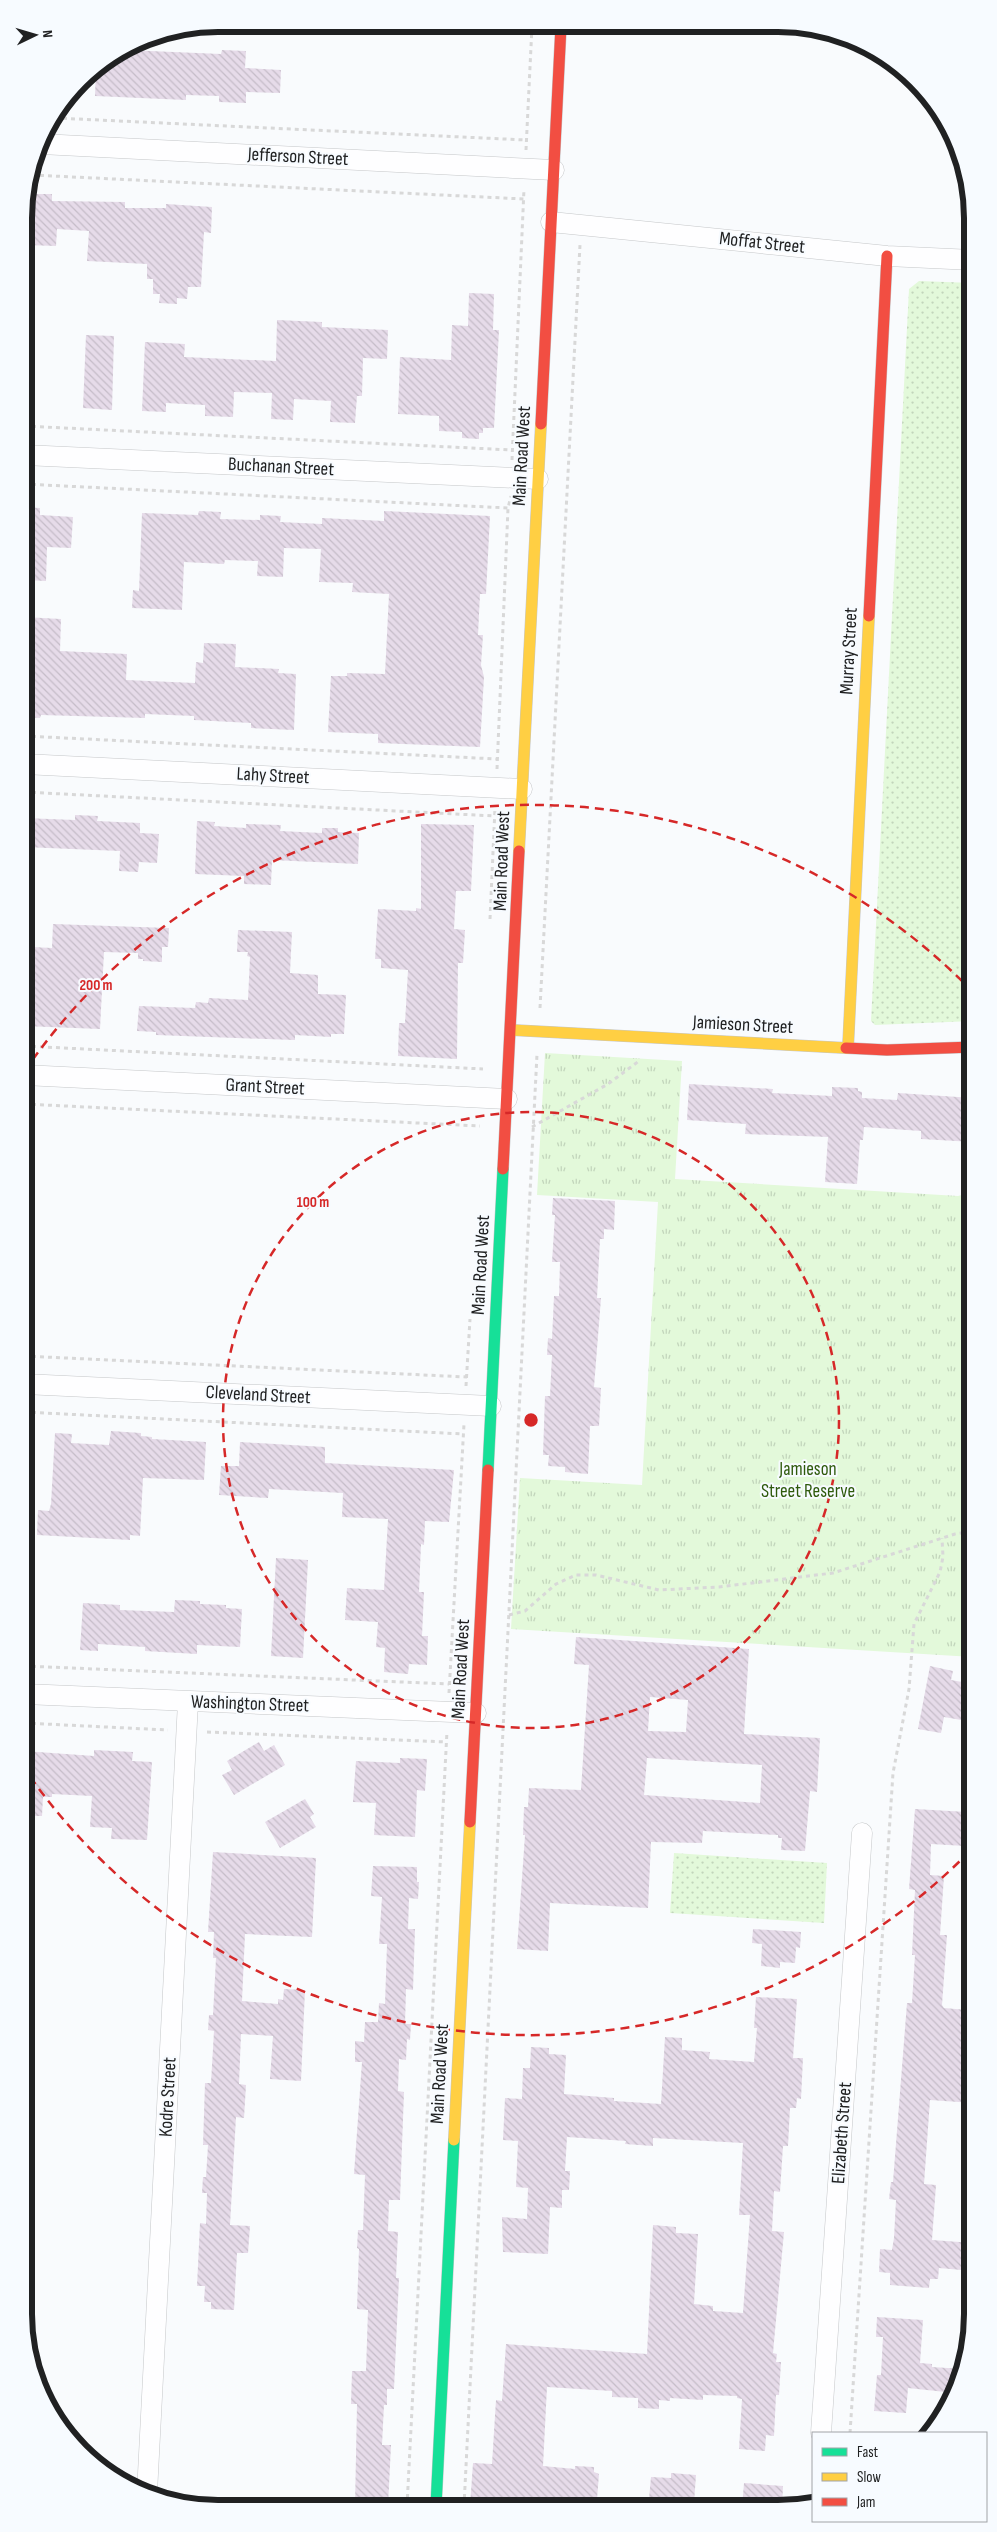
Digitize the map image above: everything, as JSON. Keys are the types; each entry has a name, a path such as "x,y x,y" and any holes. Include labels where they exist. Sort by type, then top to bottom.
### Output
{"main road":[{"name":"Main Road West","path":"436,2500 562,32"},
{"name":"Murray Street","path":"848,1048 887,256"},
{"name":"Jamieson Street","path":"512,1030 848,1048 964,1047"}],"street":[{"name":"Jefferson Street","path":"49,144 554,170"},
{"name":"Moffat Street","path":"551,222 887,256 964,260"},
{"name":"Buchanan Street","path":"32,455 538,479"},
{"name":"Lahy Street","path":"32,764 522,789"},
{"name":"Grant Street","path":"32,1075 507,1099"},
{"name":"Cleveland Street","path":"32,1384 491,1406"},
{"name":"Washington Street","path":"32,1694 476,1713"},
{"name":"Kodre Street","path":"147,2485 188,1702"},
{"name":"Elizabeth Street","path":"822,2432 862,1834"}],"path":[{"path":"490,923 532,32"},
{"path":"62,118 526,140"},
{"path":"38,175 524,199"},
{"path":"464,2500 532,1128 539,1031 581,224"},
{"path":"32,426 512,450"},
{"path":"32,484 508,508"},
{"path":"32,736 497,759"},
{"path":"32,792 495,816"},
{"path":"32,1046 483,1069"},
{"path":"532,1128 608,1084 643,1058"},
{"path":"480,1136 483,1059"},
{"path":"32,1104 480,1126"},
{"path":"407,2500 470,1309"},
{"path":"32,1356 467,1377"},
{"path":"32,1412 463,1434"},
{"path":"482,1614 508,1615 524,1611 556,1584 576,1574 596,1575 659,1590 719,1587 833,1573 942,1538 964,1533"},
{"path":"850,2432 892,1773 909,1689 914,1624 940,1572 943,1557 942,1538"},
{"path":"32,1666 449,1684"},
{"path":"32,1723 446,1742"}],"green space":[{"path":"919,281 964,283 964,1021 875,1025 871,1021 909,289"},
{"name":"Jamieson Street Reserve","path":"545,1053 682,1061 675,1179 958,1196 964,1194 964,1656 511,1629 520,1478 642,1485 658,1202 537,1195"},
{"path":"674,1853 827,1863 824,1923 670,1913"}],"building":[{"path":"222,50 246,51 245,68 281,70 280,93 246,92 246,103 219,102 219,96 186,95 186,100 95,96 96,79 115,64 139,51 221,54"},
{"path":"34,194 52,194 52,201 125,202 125,208 166,208 166,204 212,207 211,233 204,232 201,287 188,287 187,299 177,298 177,304 159,303 160,294 153,294 153,279 147,279 147,264 87,261 89,231 57,229 56,246 32,245"},
{"path":"469,293 494,294 493,330 499,330 494,428 483,428 483,433 479,433 479,439 462,438 462,432 439,431 439,416 398,414 400,357 451,360 452,325 468,326"},
{"path":"277,320 322,322 322,327 388,330 387,359 363,358 362,396 357,396 355,423 330,422 331,401 294,399 293,420 271,419 272,393 234,392 233,417 205,416 205,405 166,403 166,412 142,411 145,342 185,344 184,357 276,361"},
{"path":"86,335 114,336 112,410 83,408"},
{"path":"32,508 40,508 40,515 73,517 71,548 47,547 46,581 32,580"},
{"path":"199,511 221,512 220,519 260,520 260,515 281,516 280,522 322,524 322,518 384,521 384,511 490,516 486,594 480,594 478,635 483,635 481,665 484,677 480,747 378,743 378,734 328,732 331,676 347,676 347,673 385,674 389,594 352,592 353,583 319,582 321,549 284,548 283,577 257,576 258,561 225,560 224,564 184,562 182,610 132,608 133,590 139,591 142,513 198,515"},
{"path":"32,617 61,619 60,651 127,654 126,680 195,683 196,662 203,663 204,643 236,644 235,667 279,669 278,673 296,674 294,730 251,728 251,723 194,720 194,716 145,714 145,718 41,715 40,718 32,718"},
{"path":"75,815 98,816 97,821 140,823 140,833 159,834 157,863 139,862 138,872 119,871 120,851 32,847 32,818 75,820"},
{"path":"197,821 215,822 214,826 246,828 246,824 281,825 280,831 322,833 322,828 338,828 338,832 359,833 358,864 272,860 271,885 244,884 244,876 195,874"},
{"path":"421,824 474,825 471,891 456,891 454,929 465,930 463,963 458,963 457,1059 398,1056 399,1023 405,1023 408,970 381,968 381,959 375,959 378,909 416,911 416,908 421,909"},
{"path":"53,924 169,928 168,947 162,947 162,962 143,961 143,959 138,959 138,953 104,952 100,1029 32,1026 32,947 52,948"},
{"path":"238,930 292,932 290,973 318,975 318,994 346,995 344,1034 331,1034 331,1037 295,1035 295,1040 156,1035 156,1032 137,1031 139,1006 195,1008 196,1002 208,1003 209,998 248,1000 250,957 247,956 248,952 237,952"},
{"path":"689,1084 773,1089 772,1093 832,1096 832,1087 858,1088 858,1091 862,1092 862,1098 897,1100 898,1093 964,1097 964,1141 921,1139 921,1131 864,1127 863,1140 860,1140 857,1184 825,1182 828,1137 745,1134 746,1124 687,1120"},
{"path":"553,1198 615,1201 614,1230 604,1229 604,1239 600,1239 597,1298 601,1298 594,1387 601,1388 599,1426 590,1426 588,1474 565,1472 565,1467 548,1466 549,1455 543,1455 545,1396 550,1396 552,1355 547,1355 548,1338 552,1339 554,1296 559,1296 560,1262 552,1262 555,1215 552,1215"},
{"path":"111,1431 141,1433 141,1436 152,1437 152,1439 206,1442 204,1480 143,1478 140,1536 130,1535 130,1540 37,1535 38,1510 49,1511 51,1504 55,1433 72,1434 71,1443 109,1445"},
{"path":"240,1442 325,1447 325,1463 454,1470 449,1522 425,1521 424,1545 421,1544 419,1592 424,1592 422,1636 428,1636 427,1665 409,1664 408,1674 384,1672 385,1648 376,1647 378,1622 345,1620 347,1588 384,1590 388,1519 342,1517 343,1493 269,1489 268,1498 219,1495 221,1466 239,1466"},
{"path":"276,1558 308,1560 303,1658 271,1656"},
{"path":"175,1600 200,1601 200,1604 226,1605 226,1608 242,1609 240,1647 197,1645 197,1654 145,1651 145,1647 98,1644 98,1651 80,1650 83,1603 120,1605 120,1610 174,1612"},
{"path":"576,1637 749,1649 744,1734 820,1738 817,1792 810,1791 805,1851 781,1850 782,1838 778,1838 778,1835 703,1831 702,1843 651,1842 648,1908 550,1903 548,1951 517,1949 525,1835 523,1835 524,1807 528,1807 529,1788 581,1790 589,1665 574,1664","holes":["650,1697 688,1700 686,1732 648,1731","647,1758 762,1765 760,1803 644,1795"]},
{"path":"930,1666 953,1671 951,1680 964,1682 964,1720 944,1717 941,1733 918,1729"},
{"path":"259,1742 264,1751 274,1745 285,1765 234,1795 222,1775 232,1770 227,1761"},
{"path":"94,1750 133,1752 132,1761 152,1762 147,1840 111,1839 112,1828 90,1827 92,1796 52,1794 52,1797 43,1797 42,1816 32,1816 32,1752 94,1756"},
{"path":"400,1758 427,1759 425,1791 417,1790 415,1837 374,1835 376,1803 353,1802 356,1761 400,1763"},
{"path":"305,1799 314,1814 310,1817 316,1827 280,1848 265,1822"},
{"path":"915,1809 964,1812 964,1846 931,1844 930,1875 944,1876 940,1935 947,1935 942,2005 944,2008 964,2010 964,2102 930,2100 924,2184 936,2185 932,2240 964,2242 964,2270 939,2268 938,2279 930,2279 929,2288 890,2285 890,2273 879,2272 880,2249 892,2250 894,2238 896,2200 889,2199 891,2182 893,2182 907,2003 912,2003 915,1955 912,1955 915,1890 909,1889"},
{"path":"213,1852 316,1858 312,1937 245,1934 242,2001 278,2004 278,1999 283,2000 284,1989 305,1990 301,2081 270,2079 273,2036 241,2034 239,2084 246,2085 244,2118 236,2117 230,2225 250,2226 248,2253 237,2253 234,2310 211,2309 211,2302 204,2302 205,2286 197,2286 200,2223 206,2224 207,2193 202,2193 203,2177 206,2177 208,2145 203,2145 205,2083 211,2083 214,2031 208,2030 209,2015 213,2015 216,1958 213,1958 214,1932 208,1932"},
{"path":"373,1866 417,1867 417,1882 419,1882 418,1899 409,1898 408,1929 415,1929 413,1990 406,1989 405,2024 411,2024 410,2040 407,2039 406,2060 399,2059 398,2091 404,2092 400,2200 389,2200 388,2231 398,2232 396,2278 399,2278 394,2389 387,2389 387,2405 384,2405 382,2445 391,2445 388,2500 355,2500 357,2404 351,2404 352,2371 366,2371 368,2310 357,2309 358,2230 363,2230 365,2175 354,2174 362,2062 355,2062 355,2041 364,2042 365,2022 378,2022 379,2003 385,2004 387,1944 379,1944 382,1897 371,1896"},
{"path":"753,1929 801,1932 800,1948 796,1947 795,1963 780,1962 780,1968 761,1966 762,1944 752,1943"},
{"path":"756,1997 797,1999 793,2058 803,2058 801,2099 797,2098 796,2108 790,2108 788,2146 783,2146 780,2192 774,2191 772,2231 784,2232 773,2353 777,2354 776,2362 781,2362 779,2395 776,2395 774,2436 766,2435 765,2451 739,2449 742,2399 737,2398 737,2396 703,2395 703,2400 670,2398 670,2401 659,2400 659,2409 638,2408 638,2398 612,2397 612,2391 547,2387 543,2466 575,2469 575,2466 594,2467 594,2472 599,2474 597,2499 470,2500 473,2463 492,2464 496,2400 502,2401 506,2344 647,2354 653,2225 676,2227 676,2233 698,2234 694,2304 713,2306 713,2311 743,2313 750,2215 739,2215 743,2143 653,2138 653,2146 625,2144 626,2141 567,2137 565,2171 570,2171 569,2190 562,2190 562,2208 550,2207 548,2254 503,2252 502,2217 527,2219 528,2188 516,2187 518,2141 503,2140 505,2098 522,2099 523,2068 530,2068 531,2047 549,2048 549,2054 566,2055 564,2094 614,2098 614,2101 661,2104 665,2037 682,2038 682,2050 710,2052 709,2059 754,2062 757,2028 754,2028"},
{"path":"877,2317 923,2320 920,2363 932,2364 932,2367 956,2369 947,2392 908,2388 906,2413 874,2411 877,2375 881,2375 883,2337 876,2337"},
{"path":"671,2473 696,2475 694,2500 649,2499 651,2477 671,2478"},
{"path":"744,2483 783,2486 782,2500 743,2500"}],"traffic: fast":[{"path":"488,1470 503,1169"},
{"path":"436,2500 454,2140"}],"traffic: slow":[{"path":"519,851 541,424"},
{"path":"848,1048 869,616"},
{"path":"512,1030 846,1048"},
{"path":"454,2140 470,1822"}],"traffic: jam":[{"path":"541,424 561,32"},
{"path":"869,616 887,256"},
{"path":"503,1169 519,851"},
{"path":"846,1048 887,1050 964,1047"},
{"path":"470,1822 488,1470"}]}
